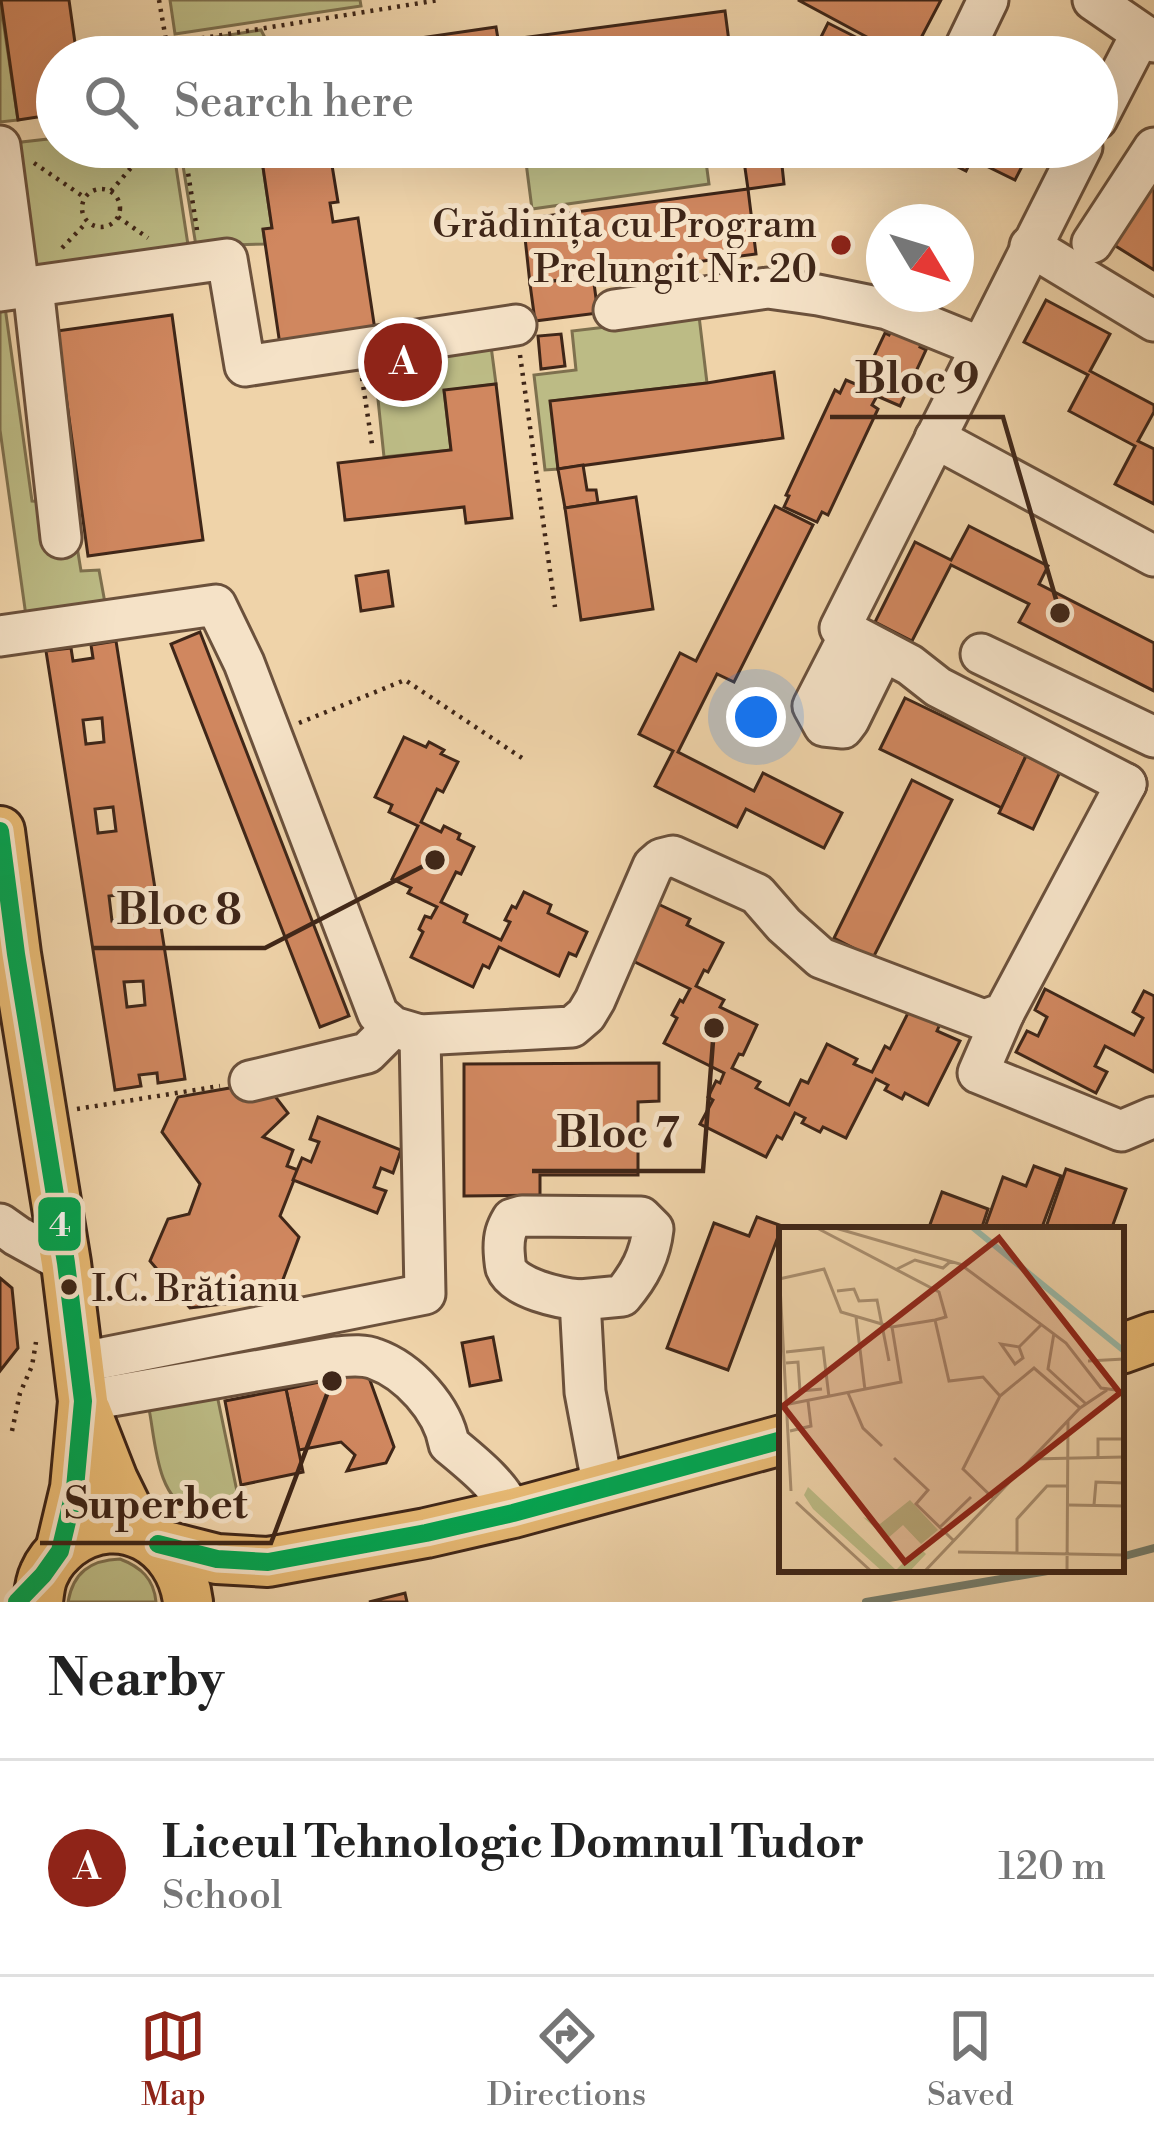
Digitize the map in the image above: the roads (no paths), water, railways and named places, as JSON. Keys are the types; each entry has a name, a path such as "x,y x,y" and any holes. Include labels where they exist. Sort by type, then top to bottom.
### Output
{"main road":[{"path":"0,831 8,965 42,1115 78,1364 75,1488 40,1582"},
{"path":"1124,1347 1154,1337"},
{"path":"78,1364 113,1480 149,1538 175,1561 186,1583 188,1602"},
{"path":"40,1582 77,1538 97,1530 118,1529 217,1559 268,1562 513,1513 779,1441"},
{"path":"212,1602 268,1562"}],"street":[{"path":"971,36 988,0"},
{"path":"1093,0 1148,38 1118,85"},
{"path":"1092,243 1154,148"},
{"path":"16,154 17,289 61,538"},
{"path":"1071,168 840,628 910,664 938,687 1140,778 1004,1013 978,1073 1121,1131 1154,1117"},
{"path":"1030,246 1154,321"},
{"path":"17,289 227,259 245,366 516,326"},
{"path":"614,310 768,288 887,309 981,347"},
{"path":"934,438 1154,556"},
{"path":"0,636 216,605 244,663 378,1014 406,1031"},
{"path":"981,654 1154,737"},
{"path":"250,1081 367,1053 406,1031 572,1027 595,1000 653,866 673,856 757,894 821,958 984,1020 1004,1013"},
{"path":"78,1364 425,1294 406,1031"},
{"path":"0,1223 65,1263"},
{"path":"580,1300 585,1392 602,1488"},
{"path":"78,1364 369,1356 394,1367 418,1389 446,1428 449,1444 484,1473 513,1513"}],"waterway":[{"path":"1124,1556 1154,1548"},
{"path":"866,1602 1041,1572"}],"place":[{"name":"Grădinița cu Program Prelungit Nr. 20","path":"841,245"},
{"name":"Liceul Tehnologic Domnul Tudor","path":"403,362"},
{"name":"Bloc 9","path":"1060,613"},
{"name":"Bloc 8","path":"435,860"},
{"name":"Bloc 7","path":"714,1028"},
{"name":"I.C. Brătianu","path":"69,1287"},
{"name":"Superbet","path":"332,1381"}]}
